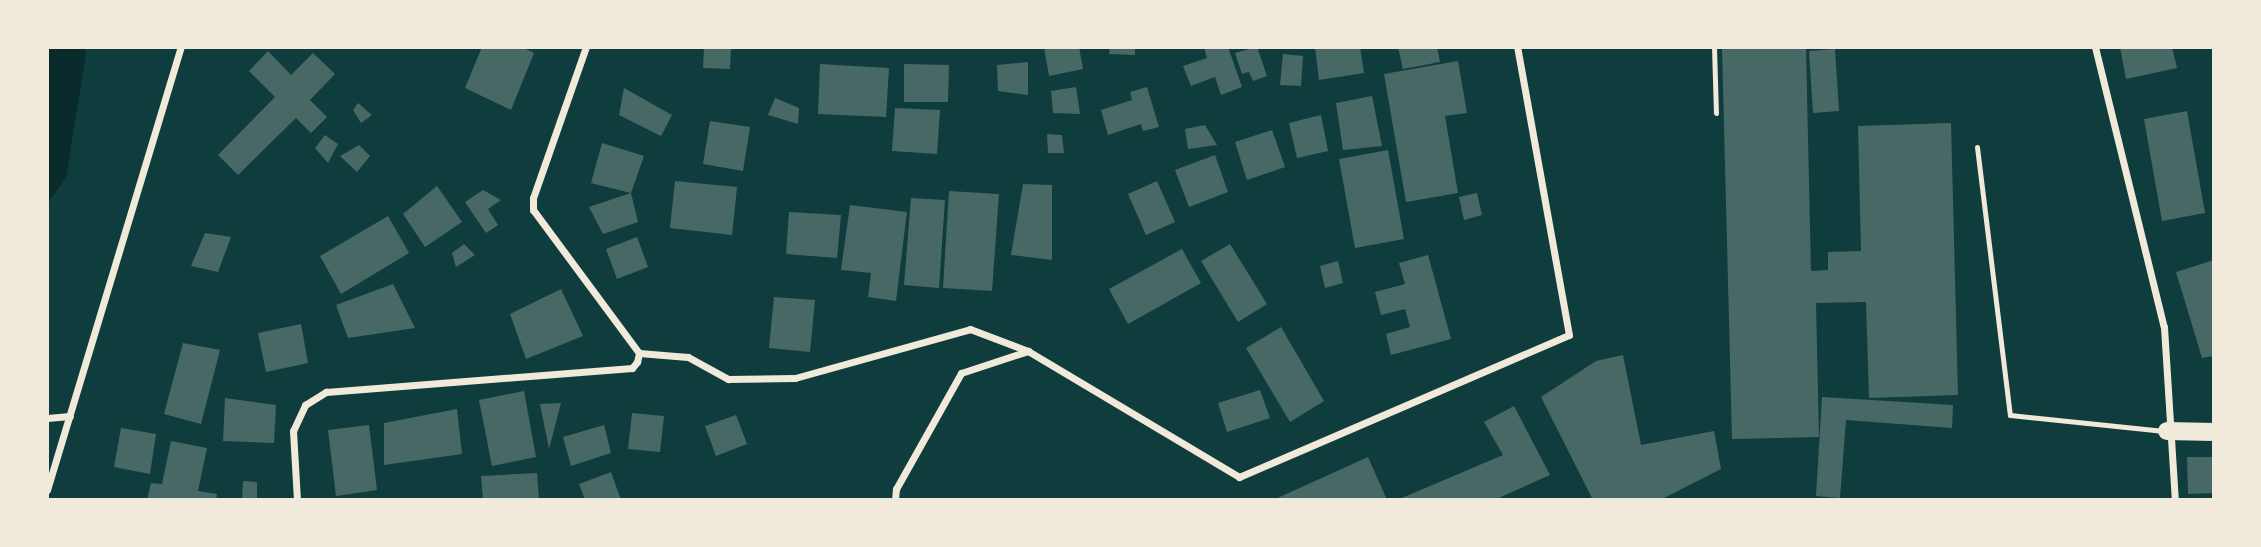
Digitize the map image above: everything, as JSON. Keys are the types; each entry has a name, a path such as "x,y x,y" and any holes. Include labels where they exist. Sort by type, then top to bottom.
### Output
{"main road":[{"path":"2167,431 2214,432"}],"street":[{"path":"47,490 181,47"},
{"path":"586,47 533,198 533,210 639,353 688,357 728,379 795,378 970,329 1028,351 1239,477 1569,335 1517,47"},
{"path":"2095,47 2164,327 2167,431 2175,500"},
{"path":"895,500 896,489 961,373 1028,351"},
{"path":"297,500 293,431 304,405 326,393 632,368 639,353"},
{"path":"47,418 70,416"}],"lane":[{"path":"1714,47 1716,113"},
{"path":"1977,147 2010,415 2167,431"}],"water":[{"path":"47,47 85,47 86,54 66,178 47,204"}],"building":[{"path":"482,47 522,47 534,53 511,110 465,88"},
{"path":"704,47 731,47 730,69 703,68"},
{"path":"1044,47 1079,47 1083,69 1049,76"},
{"path":"1110,47 1135,47 1135,55 1109,54"},
{"path":"1204,47 1228,47 1242,87 1221,95 1215,77 1191,86 1183,66 1207,58"},
{"path":"1257,47 1267,76 1253,81 1249,72 1242,74 1235,53"},
{"path":"1315,47 1360,47 1364,73 1319,80"},
{"path":"1398,47 1437,47 1440,62 1403,69"},
{"path":"1722,47 1806,47 1811,271 1828,270 1828,252 1861,251 1858,126 1951,123 1958,395 1869,398 1866,302 1816,303 1819,437 1732,439"},
{"path":"2120,47 2172,47 2177,68 2126,79"},
{"path":"1835,49 1839,111 1813,113 1809,51"},
{"path":"268,51 291,75 313,53 335,74 310,100 327,117 311,133 296,118 238,175 218,155 275,97 249,71"},
{"path":"1283,54 1303,56 1301,86 1280,85"},
{"path":"1458,61 1467,113 1445,116 1458,193 1406,202 1384,74"},
{"path":"1028,62 1028,95 998,91 997,65"},
{"path":"820,64 889,68 886,117 818,114"},
{"path":"904,64 949,65 948,102 904,102"},
{"path":"1076,87 1080,114 1053,113 1051,91"},
{"path":"1147,87 1159,127 1143,131 1141,124 1108,135 1101,110 1132,100 1130,92"},
{"path":"624,88 672,115 661,136 619,115"},
{"path":"1372,96 1382,146 1343,150 1336,103"},
{"path":"775,98 799,108 798,124 768,115"},
{"path":"358,103 372,115 361,123 353,110"},
{"path":"895,108 940,110 937,154 892,151"},
{"path":"2187,111 2205,213 2162,221 2144,119"},
{"path":"1321,115 1328,151 1297,158 1289,123"},
{"path":"710,121 750,127 743,171 703,164"},
{"path":"1205,125 1217,145 1188,149 1185,129"},
{"path":"1272,130 1285,167 1247,180 1235,142"},
{"path":"1047,134 1062,135 1064,153 1048,153"},
{"path":"325,135 338,144 328,163 315,148"},
{"path":"602,143 644,156 631,193 591,183"},
{"path":"359,145 370,156 357,172 340,156"},
{"path":"1388,150 1404,239 1355,248 1339,159"},
{"path":"1215,155 1228,192 1189,207 1175,170"},
{"path":"675,181 737,187 732,235 670,228"},
{"path":"1157,181 1175,222 1146,235 1128,194"},
{"path":"1023,184 1052,185 1052,260 1011,255"},
{"path":"437,186 462,222 425,247 403,214"},
{"path":"483,190 501,200 488,209 498,225 486,233 465,202"},
{"path":"949,191 999,194 992,291 943,288"},
{"path":"631,193 638,222 603,234 589,207"},
{"path":"1477,193 1482,215 1464,220 1459,197"},
{"path":"911,198 945,200 939,288 904,285"},
{"path":"850,205 907,212 896,301 868,297 871,273 841,270"},
{"path":"789,212 841,215 837,258 786,254"},
{"path":"388,216 409,253 341,294 320,256"},
{"path":"205,233 231,237 218,272 191,266"},
{"path":"637,237 648,267 617,279 606,249"},
{"path":"464,244 475,255 456,267 452,253"},
{"path":"1230,244 1267,304 1238,322 1201,261"},
{"path":"1182,249 1201,283 1128,324 1109,289"},
{"path":"1428,255 1451,339 1391,355 1386,334 1410,327 1405,309 1381,315 1375,292 1405,284 1399,263"},
{"path":"2214,260 2214,356 2202,358 2176,272"},
{"path":"1338,261 1343,283 1325,288 1320,266"},
{"path":"393,284 415,328 348,338 336,305"},
{"path":"561,289 583,336 526,359 510,314"},
{"path":"774,297 815,300 810,352 769,348"},
{"path":"301,324 308,363 266,372 258,333"},
{"path":"1281,327 1324,401 1290,422 1246,348"},
{"path":"183,343 220,350 201,424 164,414"},
{"path":"1623,355 1641,445 1714,431 1721,469 1660,500 1593,500 1541,397 1596,361"},
{"path":"1260,390 1270,418 1227,432 1218,403"},
{"path":"524,391 536,457 492,466 479,400"},
{"path":"1822,397 1953,405 1952,428 1846,420 1840,498 1816,496"},
{"path":"225,398 276,405 274,443 223,441"},
{"path":"561,403 549,449 540,404"},
{"path":"1514,406 1550,475 1494,500 1397,500 1503,455 1484,422"},
{"path":"457,409 462,454 384,465 384,423"},
{"path":"632,413 664,416 660,452 628,449"},
{"path":"736,415 747,444 716,456 705,426"},
{"path":"369,425 377,490 336,496 328,430"},
{"path":"604,425 611,453 571,466 563,437"},
{"path":"121,428 156,434 150,474 114,467"},
{"path":"171,441 207,448 198,491 217,494 216,500 147,500 151,483 162,484"},
{"path":"1368,457 1387,500 1273,500"},
{"path":"2187,457 2214,457 2214,493 2188,494"},
{"path":"611,472 621,500 585,500 579,484"},
{"path":"537,473 539,500 483,500 481,476"},
{"path":"243,481 257,482 257,500 242,500"}]}
